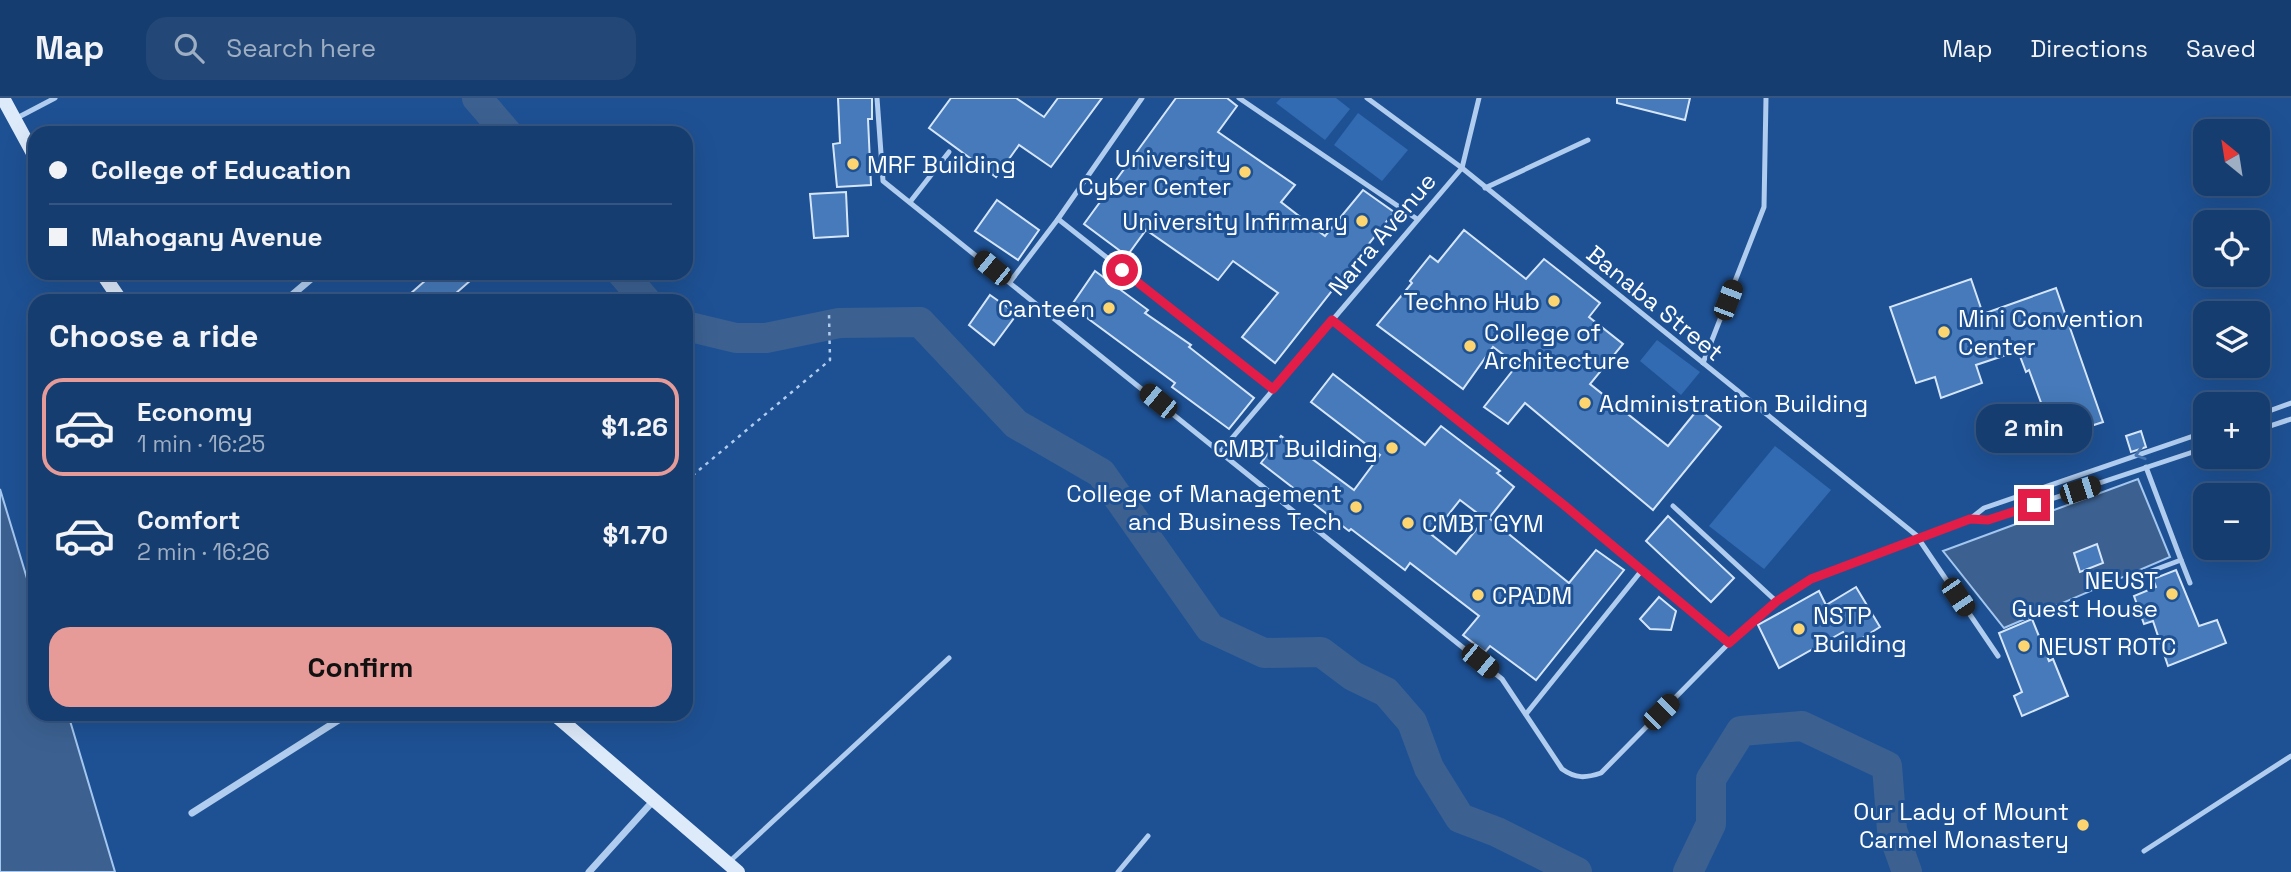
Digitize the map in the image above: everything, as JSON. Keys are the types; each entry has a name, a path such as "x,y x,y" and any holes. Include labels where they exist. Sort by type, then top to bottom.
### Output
{"main road":[{"path":"3,98 28,144"},
{"path":"562,721 729,869"}],"street":[{"path":"293,294 310,280"},
{"path":"192,813 337,721"},
{"path":"589,872 654,800"}],"lane":[{"path":"14,119 55,98"},
{"path":"877,98 883,181 1502,679 1562,769 1573,777 1588,777 1601,773 1729,643 1777,601 1811,579 1970,519 1984,508 2193,436"},
{"path":"1010,282 1058,219 1142,98"},
{"path":"1239,98 1417,219"},
{"name":"Banaba Street","path":"1367,98 1462,168 1919,538 1998,656"},
{"path":"1462,168 1479,98"},
{"path":"1703,363 1764,207 1766,98"},
{"path":"1485,188 1588,140"},
{"path":"909,202 949,152"},
{"name":"Narra Avenue","path":"1221,451 1462,168"},
{"path":"1058,219 1273,389"},
{"path":"1332,320 1564,505 1729,643"},
{"path":"2270,411 2291,403"},
{"path":"2270,426 2291,419"},
{"path":"2175,443 2179,456"},
{"path":"1970,519 1988,520 2193,452"},
{"path":"2146,467 2190,583"},
{"path":"1672,506 1777,601"},
{"path":"2146,573 2181,560"},
{"path":"1526,714 1642,570"},
{"path":"729,869 949,658"},
{"path":"2144,851 2291,756"},
{"path":"1118,872 1148,836"}],"path":[{"path":"693,475 830,360 829,313"}],"shaded area":[{"path":"1281,98 1336,98 1350,109 1325,140 1276,103"},
{"path":"1358,113 1408,150 1382,181 1334,145"},
{"path":"1657,340 1700,372 1681,395 1640,361"},
{"path":"1775,446 1831,490 1764,569 1709,526"},
{"path":"2138,479 2170,557 2004,628 1943,551"},
{"path":"0,489 28,582 28,721 70,721 115,872 0,872"}],"building":[{"path":"838,98 872,98 872,119 868,119 871,185 837,187 833,144 840,143"},
{"path":"951,98 1016,98 1044,117 1058,98 1102,98 1051,167 1019,145 996,177 929,128"},
{"path":"1176,98 1227,98 1237,106 1218,132 1295,185 1281,202 1325,236 1363,190 1394,212 1275,363 1242,337 1278,293 1233,261 1218,280 1146,230 1127,256 1084,224"},
{"path":"1617,98 1690,98 1685,120 1617,103"},
{"path":"846,192 848,236 814,238 810,194"},
{"path":"997,200 1039,230 1018,260 975,231"},
{"path":"1464,230 1526,279 1544,259 1600,303 1589,317 1623,344 1590,384 1668,446 1698,409 1721,427 1653,510 1525,403 1508,424 1484,407 1517,365 1493,347 1463,389 1377,325 1412,283 1410,281 1430,256 1438,262"},
{"path":"1095,271 1148,310 1145,313 1191,345 1189,347 1254,398 1229,429 1172,387 1175,383 1071,306"},
{"path":"1971,279 1983,314 2056,288 2103,422 2054,438 2029,370 2026,372 2018,351 1976,365 1982,383 1941,398 1935,377 1916,383 1890,307"},
{"path":"426,280 471,280 455,294 410,294"},
{"path":"990,295 1017,314 994,345 969,325"},
{"path":"1333,374 1425,445 1441,426 1500,471 1497,473 1514,487 1489,518 1569,583 1596,550 1624,570 1536,680 1490,646 1485,652 1463,635 1479,616 1410,563 1405,570 1351,529 1349,531 1261,463 1281,436 1354,490 1380,455 1311,402","holes":["1460,500 1485,519 1456,554 1432,535"]},
{"path":"2141,431 2146,447 2131,452 2126,436"},
{"path":"1668,516 1734,578 1711,602 1646,541"},
{"path":"2097,544 2103,563 2080,572 2074,553"},
{"path":"2176,570 2199,626 2217,620 2226,643 2168,666 2153,621 2144,624 2134,596 2156,587 2153,579"},
{"name":"NSTP Building","path":"1856,587 1880,627 1851,645 1843,632 1779,668 1758,625 1819,591 1826,605"},
{"path":"1659,597 1676,611 1671,630 1650,629 1640,619"},
{"path":"2032,619 2049,661 2053,659 2068,696 2022,716 2014,696 2022,692 1999,633"}],"waterway":[{"path":"477,98 501,126"},
{"path":"628,280 640,294"},
{"path":"693,328 736,338 766,338 839,323 920,322 1016,424 1101,473 1210,628 1264,653 1321,652 1353,676 1386,692 1412,722 1429,768 1460,818 1497,832 1577,872"},
{"path":"1688,872 1711,824 1711,779 1741,731 1802,726 1887,766 1892,830 1907,872"}],"place":[{"name":"MRF Building","path":"853,164"},
{"name":"University Cyber Center","path":"1245,172"},
{"name":"University Infirmary","path":"1362,221"},
{"name":"Techno Hub","path":"1554,301"},
{"name":"Canteen","path":"1109,308"},
{"name":"Mini Convention Center","path":"1944,332"},
{"name":"College of Architecture","path":"1470,346"},
{"name":"Administration Building","path":"1585,403"},
{"name":"CMBT Building","path":"1392,448"},
{"name":"College of Management and Business Tech","path":"1356,507"},
{"name":"CMBT GYM","path":"1408,523"},
{"name":"NEUST Guest House","path":"2172,594"},
{"name":"CPADM","path":"1478,595"},
{"name":"NSTP Building","path":"1799,629"},
{"name":"NEUST ROTC","path":"2024,646"},
{"name":"Our Lady of Mount Carmel Monastery","path":"2083,825"}],"route":[{"path":"1122,270 1273,389 1332,320 1564,505 1729,643 1777,601 1811,579 1970,519 1988,520 2034,505"}]}
